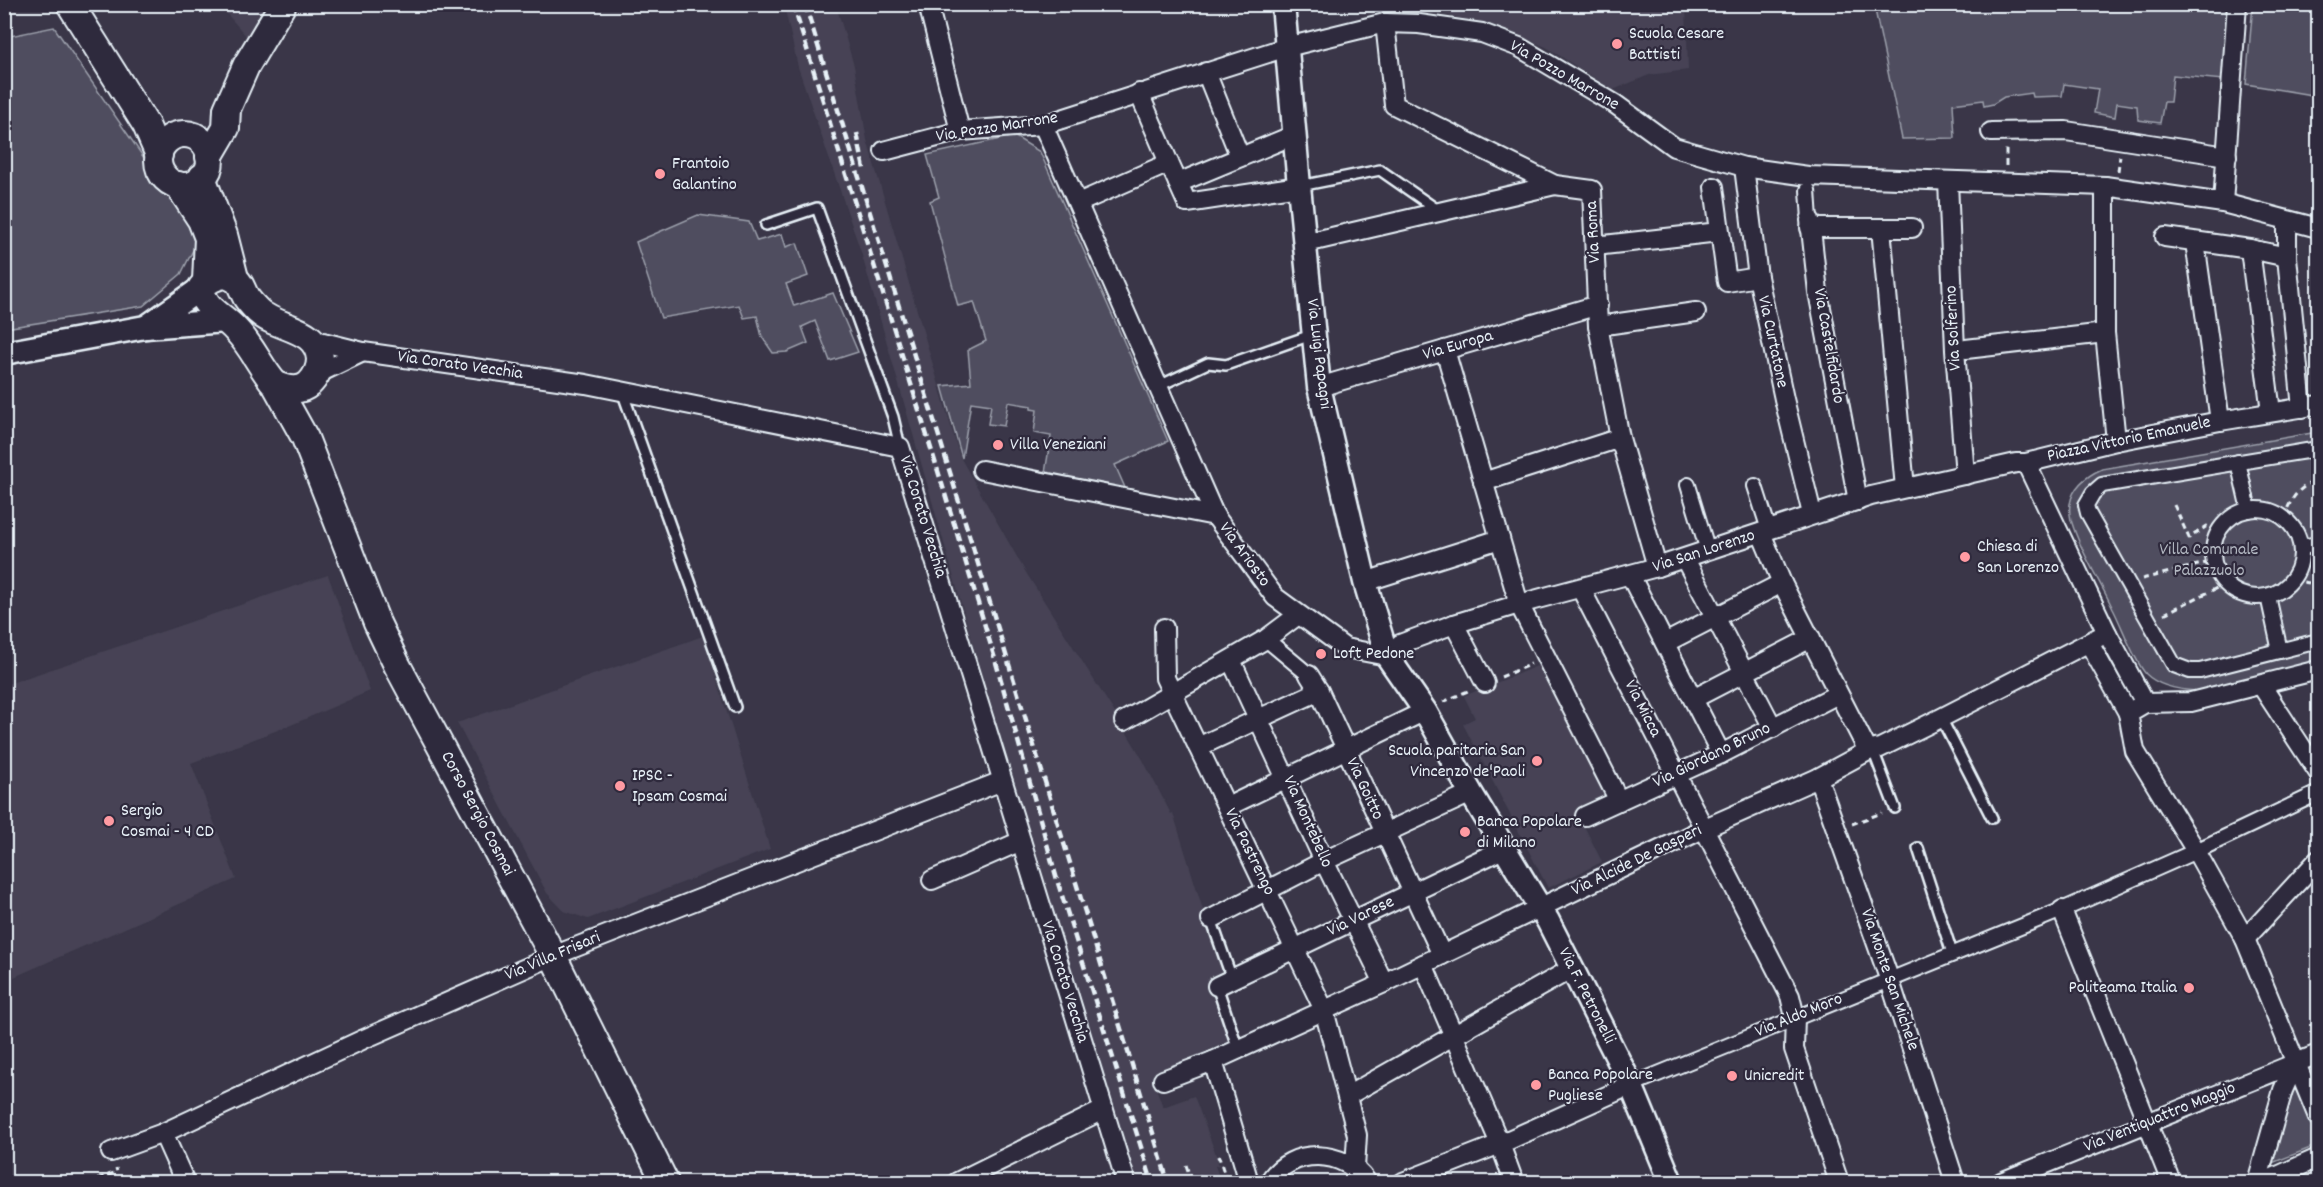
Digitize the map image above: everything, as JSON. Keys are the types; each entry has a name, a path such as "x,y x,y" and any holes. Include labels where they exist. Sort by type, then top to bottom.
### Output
{"main road":[{"path":"70,4 146,125 173,142 203,142 197,173 201,220 208,238 204,285"},
{"path":"197,173 226,128 227,109 246,66 283,4"},
{"path":"197,173 165,177 160,170 173,142 227,109"},
{"path":"197,173 224,235 235,278 242,285 246,297 259,312 271,321 301,331 312,339"},
{"path":"204,285 219,276 235,278"},
{"name":"Corso Sergio Cosmai","path":"204,285 201,296 205,304 236,329 255,353 305,438 377,623 397,665 553,956 666,1182"},
{"name":"Corso Sergio Cosmai","path":"305,438 314,378 320,357 312,339"},
{"path":"274,384 296,389 304,388 314,378"}],"street":[{"path":"928,4 960,131"},
{"name":"Via Luigi Papagni","path":"1283,4 1319,387 1365,582 1388,656"},
{"path":"2223,203 2237,7"},
{"name":"Via Pozzo Marrone","path":"884,151 960,131 1043,125 1287,47 1385,23 1419,24 1482,33 1519,47 1615,104 1674,147 1744,166 1808,176 2111,186 2223,203 2319,228"},
{"name":"Via Roma","path":"1385,23 1394,105 1555,185 1592,190 1598,326 1620,438 1657,567"},
{"path":"1206,72 1240,157"},
{"path":"1139,93 1187,203 1299,186"},
{"name":"Via Ariosto","path":"1043,125 1215,516 1275,597 1345,648 1388,656"},
{"path":"1991,132 2066,131 2227,156"},
{"path":"1178,183 1294,135"},
{"path":"1078,203 1169,163"},
{"name":"Via Curtatone","path":"1744,166 1758,277 1812,514"},
{"name":"Via Solferino","path":"1948,181 1956,361 1965,475"},
{"path":"1306,243 1555,185"},
{"path":"2111,186 2105,333 2116,441"},
{"path":"1714,187 1727,282 1758,277"},
{"name":"Via Castelfidardo","path":"1808,190 1818,292 1858,501"},
{"path":"2288,221 2287,257 2310,406"},
{"path":"1810,224 1912,228"},
{"path":"1881,228 1905,488"},
{"path":"1595,246 1719,232"},
{"path":"2165,237 2250,249 2287,257"},
{"path":"2195,242 2220,421"},
{"path":"2250,249 2271,412"},
{"path":"145,327 204,285"},
{"name":"Via Europa","path":"1319,387 1598,305"},
{"path":"1598,326 1696,312"},
{"path":"4,353 145,327 226,321"},
{"path":"1966,349 2105,333"},
{"name":"Via Corato Vecchia","path":"312,339 363,352 622,391 900,447 1126,1182"},
{"path":"1445,350 1519,604 1619,801"},
{"path":"314,378 363,352"},
{"name":"Piazza Vittorio Emanuele","path":"2145,703 2106,633 2026,463 2116,441 2310,406"},
{"path":"1484,482 1620,438"},
{"path":"2319,449 2102,485 2093,493 2086,505 2088,513 2174,665 2190,671 2200,671 2319,641"},
{"path":"2238,462 2249,510"},
{"name":"Via San Lorenzo","path":"1388,656 1400,644 1454,624 1685,559 1812,514 1905,488 2026,463"},
{"path":"982,470 1215,516"},
{"path":"1688,485 1708,551"},
{"path":"1755,486 1765,532 1782,583 1838,694 1871,750"},
{"path":"2263,509 2284,518 2298,536 2301,548 2301,559 2292,580 2286,587 2268,596 2245,596 2225,584 2214,561 2214,542 2218,532 2238,513 2249,510 2263,509"},
{"path":"1365,582 1500,539"},
{"path":"2301,548 2319,543"},
{"path":"1685,559 1773,728"},
{"path":"1630,575 1721,754"},
{"path":"1665,643 1782,583"},
{"name":"Via Micca","path":"1581,588 1791,996 1795,1017 1792,1035 1794,1049 1839,1182"},
{"path":"2268,596 2280,651"},
{"path":"1124,721 1232,660 1266,639 1298,615"},
{"path":"1454,624 1485,683"},
{"name":"Via Pastrengo","path":"1164,628 1165,678 1324,1010 1357,1135 1354,1168"},
{"name":"Via Alcide De Gasperi","path":"1163,1080 1213,1061 1384,983 1705,828 1818,778 2106,633"},
{"path":"1693,699 1811,638"},
{"name":"Via Goitto","path":"1266,639 1309,675 1319,691 1442,955"},
{"path":"2089,643 2128,713 2135,751 2186,833 2245,939 2319,1117"},
{"path":"1388,656 1425,711 1471,793 1541,907"},
{"name":"Via Montebello","path":"1232,660 1324,861 1384,983"},
{"path":"2128,713 2145,703 2191,702 2319,670"},
{"path":"2261,685 2319,772"},
{"path":"1198,747 1319,691"},
{"name":"Via Giordano Bruno","path":"1585,816 1721,754 1838,694"},
{"path":"1227,807 1425,711"},
{"name":"Via Monte San Michele","path":"1818,778 1890,981 1955,1182"},
{"name":"Via Villa Frisari","path":"111,1152 164,1133 364,1039 553,956 1002,781"},
{"path":"1211,919 1324,861 1471,793"},
{"name":"Via Aldo Moro","path":"1403,1182 1500,1144 1631,1085 1795,1017 1890,981 1952,953 2061,910 2196,851 2319,793"},
{"path":"932,880 1021,841"},
{"name":"Via Varese","path":"1225,983 1505,848"},
{"path":"2245,939 2318,862"},
{"name":"Via F. Petronelli","path":"1541,907 1631,1085 1671,1182"},
{"path":"2061,910 2171,1182"},
{"path":"1423,964 1514,1182"},
{"path":"1347,1095 1573,968"},
{"name":"Via Ventiquattro Maggio","path":"2001,1182 2319,1054"},
{"path":"1213,1061 1248,1182"},
{"path":"2257,1182 2283,1090 2295,1063"},
{"path":"957,1182 1103,1110"},
{"path":"164,1133 185,1182"},
{"path":"1269,1182 1286,1165 1303,1157 1321,1155 1339,1159 1354,1168 1368,1182"},
{"path":"2264,1182 2319,1158"}],"lane":[{"path":"1299,186 1380,170 1442,213"},
{"path":"766,225 817,208 893,417 900,447"},
{"path":"1159,386 1208,363 1226,365 1314,334"},
{"path":"622,391 735,707"},
{"path":"1941,718 1992,818"},
{"path":"1871,750 1895,808"},
{"path":"1918,848 1952,953"},
{"path":"1211,919 1238,1049"}],"path":[{"path":"2111,186 2121,140"},
{"path":"2284,518 2288,505 2300,489 2319,480"},
{"path":"2174,505 2189,538 2207,526 2218,532"},
{"path":"2126,582 2214,561"},
{"path":"2292,580 2309,583 2319,592"},
{"path":"2149,622 2225,584"},
{"path":"1850,824 1895,808"},
{"path":"1217,1158 1219,1157 1227,1182"},
{"path":"1186,1165 1192,1182"},
{"path":"1199,1175 1202,1182"}],"shaded area":[{"path":"219,5 270,5 247,37"},
{"path":"784,5 836,5 854,66 867,140 960,457 1025,571 1118,718 1171,814 1173,813 1223,974 1208,978 1228,1041 1152,1077 1163,1107 1194,1096 1214,1149 1219,1165 1215,1166 1221,1182 1134,1182 1042,887 861,252 798,67"},
{"path":"1403,5 1686,5 1688,70 1649,75 1613,90 1546,47 1494,26"},
{"name":"Sergio Cosmai - 4 CD","path":"328,575 370,691 291,725 191,763 236,879 5,981 5,685"},
{"name":"IPSC - Ipsam Cosmai","path":"703,636 770,849 588,919 564,911 547,893 457,723"},
{"name":"Scuola paritaria San Vincenzo de'Paoli","path":"1542,664 1611,798 1578,814 1602,862 1548,888 1463,724 1475,718 1464,696"}],"green space":[{"path":"2253,4 2318,5 2318,96 2246,84"},
{"path":"1874,5 2230,5 2223,80 2173,75 2170,102 2164,102 2160,123 2138,120 2137,106 2117,103 2115,117 2094,113 2098,89 2064,84 2062,96 2033,97 2032,93 2004,97 1993,104 1984,106 1983,100 1953,104 1955,138 1902,139"},
{"path":"54,27 199,238 181,274 143,306 5,328 5,37"},
{"path":"1014,136 1040,152 1168,441 1115,465 1126,490 1045,473 1051,436 1034,433 1037,410 1031,409 1031,406 1008,402 1004,426 988,424 991,405 971,402 962,458 942,386 971,383 968,350 986,341 974,302 958,306 930,201 939,197 927,155"},
{"path":"698,215 749,222 757,241 782,234 786,247 797,243 808,276 786,284 794,306 833,293 858,352 830,361 815,321 802,327 808,343 787,352 773,353 762,337 757,316 744,318 739,305 661,318 636,242"},
{"name":"Villa Comunale Palazzuolo","path":"2318,432 2318,660 2197,691 2170,687 2157,682 2146,674 2137,661 2076,534 2070,508 2077,487 2086,478 2102,469"},
{"path":"2294,1086 2318,1138 2318,1145 2272,1163"}],"railway":[{"path":"793,4 995,659 1058,883 1152,1182"},
{"path":"805,4 1168,1182"},
{"path":"857,133 864,169"}],"place":[{"name":"Scuola Cesare Battisti","path":"1617,44"},
{"name":"Frantoio Galantino","path":"660,174"},
{"name":"Villa Veneziani","path":"998,445"},
{"name":"Chiesa di San Lorenzo","path":"1965,557"},
{"name":"Loft Pedone","path":"1321,654"},
{"name":"Scuola paritaria San Vincenzo de'Paoli","path":"1537,761"},
{"name":"IPSC - Ipsam Cosmai","path":"620,786"},
{"name":"Sergio Cosmai - 4 CD","path":"109,821"},
{"name":"Banca Popolare di Milano","path":"1465,832"},
{"name":"Politeama Italia","path":"2189,988"},
{"name":"Unicredit","path":"1732,1076"},
{"name":"Banca Popolare Pugliese","path":"1536,1085"}]}
